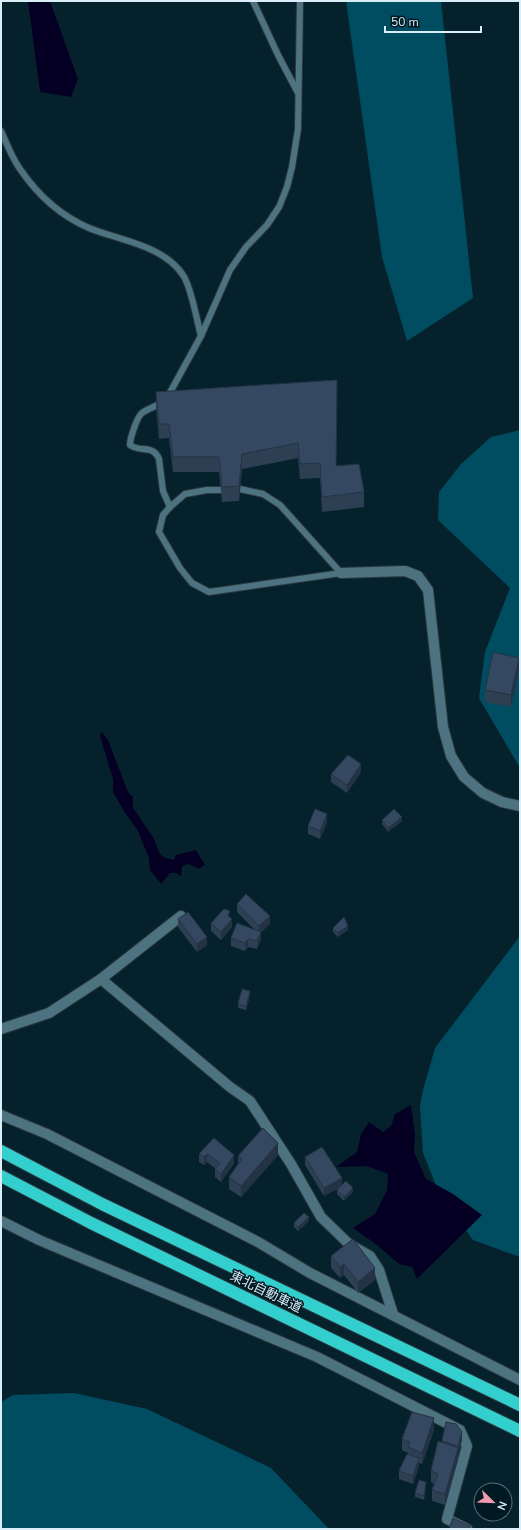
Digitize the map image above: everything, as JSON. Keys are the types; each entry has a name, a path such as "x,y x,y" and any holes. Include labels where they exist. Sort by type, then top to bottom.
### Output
{"highway":[{"name":"東北自動車道","path":"1,1151 102,1204 520,1405"},
{"name":"東北自動車道","path":"1,1176 98,1227 520,1431"}],"street":[{"path":"341,573 405,571 418,576 428,590 442,727 451,756 464,777 483,793 502,802 520,806"},
{"path":"1,1029 49,1012 101,979 181,916"},
{"path":"101,979 250,1102 291,1164 321,1217 349,1244 370,1256 379,1270 393,1314"},
{"path":"1,1115 54,1138 258,1242 310,1273 520,1380"},
{"path":"1,1221 39,1240 317,1356 460,1430 467,1446 447,1519 467,1529"}],"lane":[{"path":"254,1 278,55 299,94"},
{"path":"170,507 163,492 160,459 158,454 153,450 133,448 130,445 130,441 136,423 141,414 162,403 167,398 202,336 230,270 246,247 267,225 279,207 287,187 298,129 300,1"},
{"path":"1,131 20,168 36,189 56,208 73,220 90,228 145,247 163,255 175,265 184,275 202,336"},
{"path":"240,489 263,494 280,505 341,573"},
{"path":"221,490 207,490 185,494 163,515 159,532 180,568 192,583 209,592 341,573"}],"shaded area":[{"path":"28,1 50,1 78,79 71,97 40,92"},
{"path":"346,1 441,1 473,298 407,341 382,257"},
{"path":"520,430 520,768 479,698 485,652 510,588 438,520 439,492 461,464 491,437"},
{"path":"102,732 108,740 128,792 133,797 133,808 153,837 160,854 165,858 174,860 176,855 196,850 205,865 199,869 189,864 182,866 181,876 176,873 170,873 161,884 150,870 149,858 137,829 125,813 113,792 113,779 100,736"},
{"path":"520,936 520,1257 473,1240 439,1193 423,1153 420,1106 435,1048"},
{"path":"411,1105 415,1135 414,1152 426,1179 453,1194 482,1215 417,1279 412,1267 399,1264 377,1245 353,1228 375,1214 387,1190 388,1174 367,1166 336,1167 357,1152 361,1134 369,1122 383,1132 391,1126 395,1114"},
{"path":"74,1393 147,1409 271,1468 329,1529 1,1529 1,1402 13,1395"}],"building":[{"path":"337,380 336,466 359,464 364,492 322,497 320,463 300,464 298,443 242,454 239,486 222,487 219,457 173,457 169,424 159,424 156,392"},
{"path":"493,652 519,658 511,695 485,690"},
{"path":"348,755 361,764 347,785 331,774"},
{"path":"315,809 327,814 320,831 308,826"},
{"path":"394,809 402,817 388,828 382,820"},
{"path":"246,894 270,916 259,926 237,904"},
{"path":"224,909 230,911 228,916 232,919 221,932 211,923"},
{"path":"188,912 207,937 197,944 178,919"},
{"path":"344,917 348,926 338,933 333,928"},
{"path":"237,923 261,932 257,941 248,939 245,943 231,938"},
{"path":"242,989 250,991 246,1006 238,1004"},
{"path":"263,1128 278,1143 241,1186 229,1177 242,1159 238,1156"},
{"path":"214,1138 234,1155 221,1174 215,1169 220,1163 207,1154 204,1157 199,1154"},
{"path":"322,1147 342,1178 324,1188 305,1157"},
{"path":"346,1181 353,1188 344,1197 337,1190"},
{"path":"304,1213 309,1217 298,1227 294,1223"},
{"path":"353,1239 375,1268 358,1282 344,1264 340,1267 331,1256"},
{"path":"412,1412 434,1418 422,1453 408,1447 410,1442 402,1439"},
{"path":"446,1422 456,1424 462,1432 458,1446 442,1441"},
{"path":"438,1441 458,1448 445,1494 432,1490 438,1474 431,1471"},
{"path":"407,1454 419,1458 413,1476 399,1471"},
{"path":"419,1480 426,1482 424,1496 415,1493"},
{"path":"453,1518 470,1526 469,1529 449,1529"}]}
